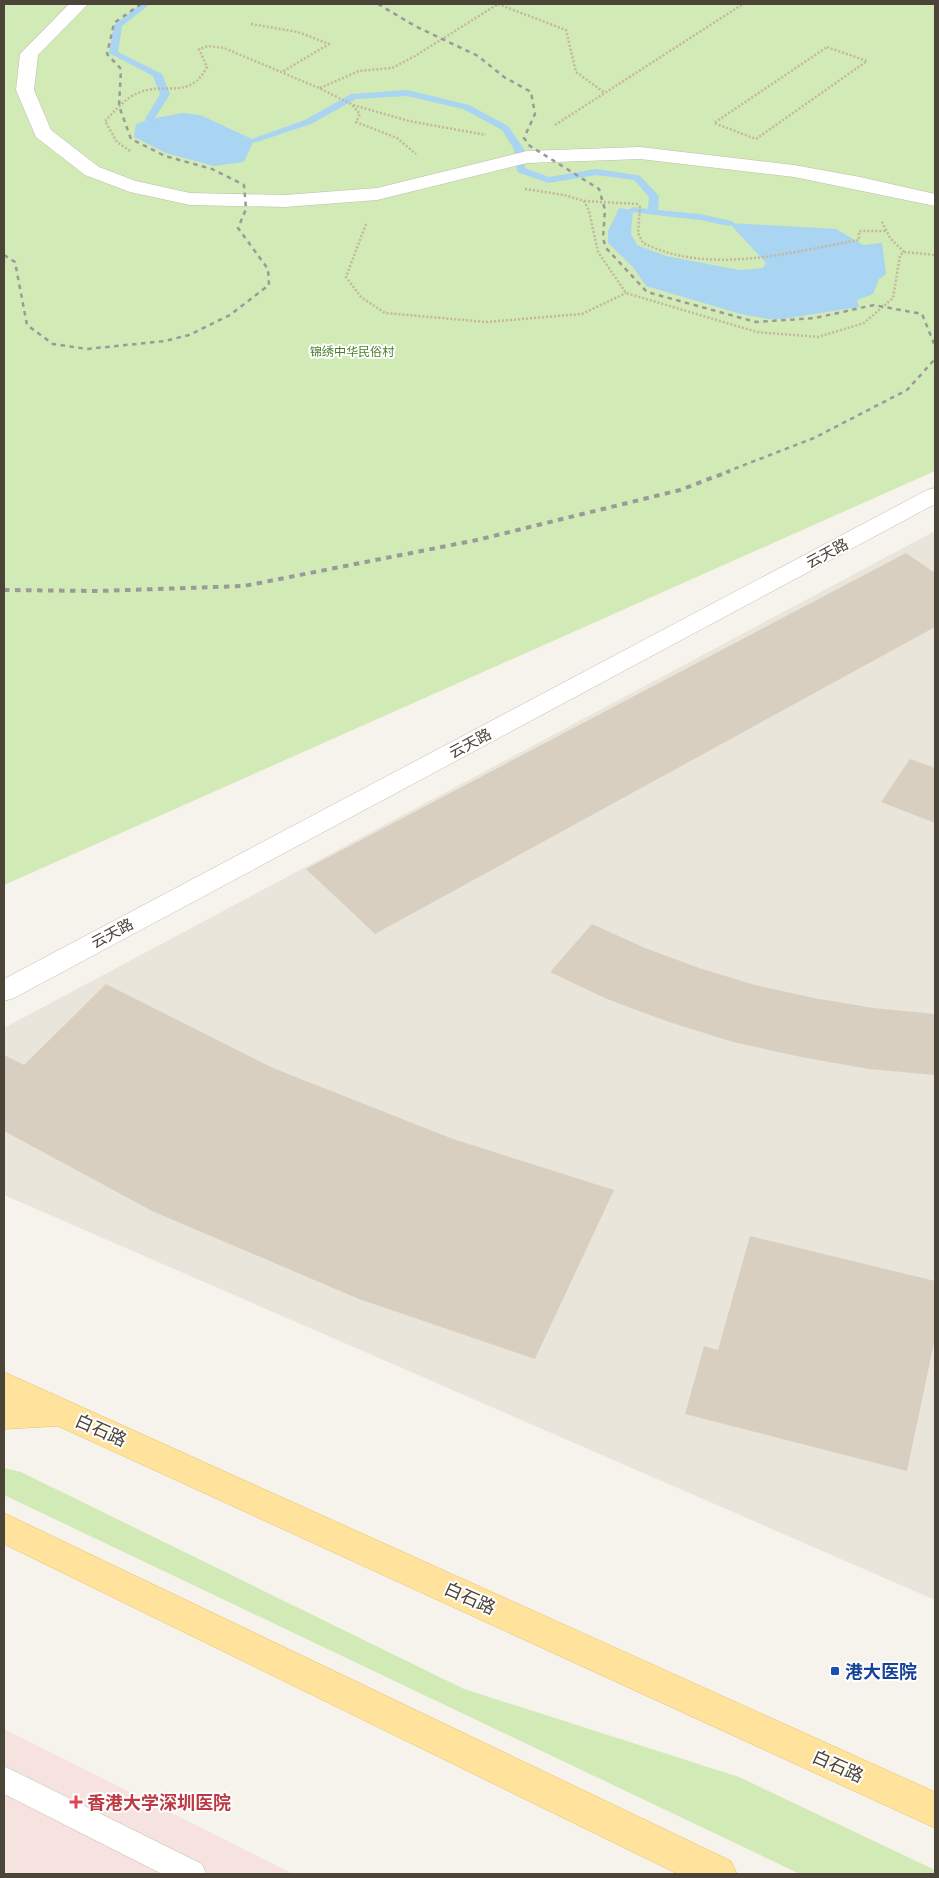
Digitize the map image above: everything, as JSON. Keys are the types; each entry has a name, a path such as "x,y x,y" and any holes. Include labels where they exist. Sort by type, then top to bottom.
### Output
{"main road":[{"name":"白石路","path":"4,1386 935,1810"},
{"path":"4,1415 62,1412"},
{"path":"4,1528 718,1874"}],"street":[{"path":"79,4 29,54 25,90 43,132 92,171 130,186 190,199 285,201 377,194 527,157 640,153 794,171 860,183 935,200"},
{"name":"云天路","path":"4,991 935,495"}],"lane":[{"path":"4,1779 192,1874"}],"path":[{"path":"320,88 360,71 392,68 415,56 498,4 536,16 566,30 576,72 605,93"},
{"path":"550,129 743,4"},
{"path":"251,24 298,32 329,44 281,72"},
{"path":"92,171 138,156 117,142 105,122 118,106 138,93 154,88 186,88 198,81 207,66 199,49 208,46 224,48 320,88 350,104 408,121 491,135"},
{"path":"827,47 868,61 756,139 714,124 738,107 827,47"},
{"path":"350,104 360,114 356,122 397,138 422,159 460,173 498,185 584,201 637,204 640,207 636,234 641,242 665,251 709,259 752,257 859,240 859,231 886,230"},
{"path":"860,183 890,238 904,252 935,255"},
{"path":"377,194 346,277 361,297 385,313 495,322 582,314 626,293"},
{"path":"584,201 589,210 598,252 626,293 757,332 818,337 864,322 893,298 900,255 904,252"}],"shaded area":[{"path":"935,531 935,1600 4,1195 4,1028"},
{"name":"香港大学深圳医院","path":"4,1729 293,1874 4,1874"}],"green space":[{"name":"锦绣中华民俗村","path":"4,4 935,4 935,471 4,885"},
{"path":"4,1468 21,1472 464,1689 739,1777 935,1870 935,1874 800,1874 4,1495"}],"water":[{"path":"183,113 200,115 254,140 244,162 214,166 166,153 134,137 136,124 150,119"},
{"path":"619,208 633,210 631,234 637,245 666,256 740,270 763,268 766,263 729,223 836,229 863,245 882,243 886,274 879,279 873,294 857,300 859,307 782,319 768,319 741,314 646,286 633,267 608,243 608,231"}],"building":[{"path":"906,553 935,573 935,627 375,934 306,869"},
{"path":"910,759 935,768 935,823 881,802"},
{"path":"592,924 645,948 699,968 755,985 814,998 874,1008 935,1014 935,1075 869,1069 733,1042 669,1022 607,999 550,972"},
{"path":"106,984 273,1068 453,1139 614,1190 535,1359 359,1299 152,1211 4,1131 4,1055 24,1065"},
{"path":"750,1236 935,1281 935,1338 907,1471 685,1414 704,1346 718,1350"}],"waterway":[{"path":"146,4 118,25 113,53 157,74 165,94 150,119"},
{"path":"254,140 308,122 354,96 407,93 466,107 505,128 519,149 520,170 548,180 596,172 637,178 654,196 653,212"},
{"path":"633,210 653,212"},
{"path":"653,212 700,217 729,223"}],"railway":[{"path":"4,255 15,262 27,325 53,344 87,349 165,341 189,335 230,315 269,285 268,269 238,228 246,209 244,185 212,169 165,156 131,139 119,106 121,69 107,54 114,23 141,4"},
{"path":"378,4 415,26 478,56 504,77 531,92 535,114 524,138 530,146 599,189 605,210 603,238 606,248 647,292 756,322 815,318 874,305 922,314 935,346"},
{"path":"726,472 814,438 907,390 935,359"},
{"path":"4,590 98,591 244,586 477,540 680,490 730,471"}],"place":[{"name":"港大医院","path":"835,1671"},
{"name":"香港大学深圳医院","path":"76,1802"}]}
